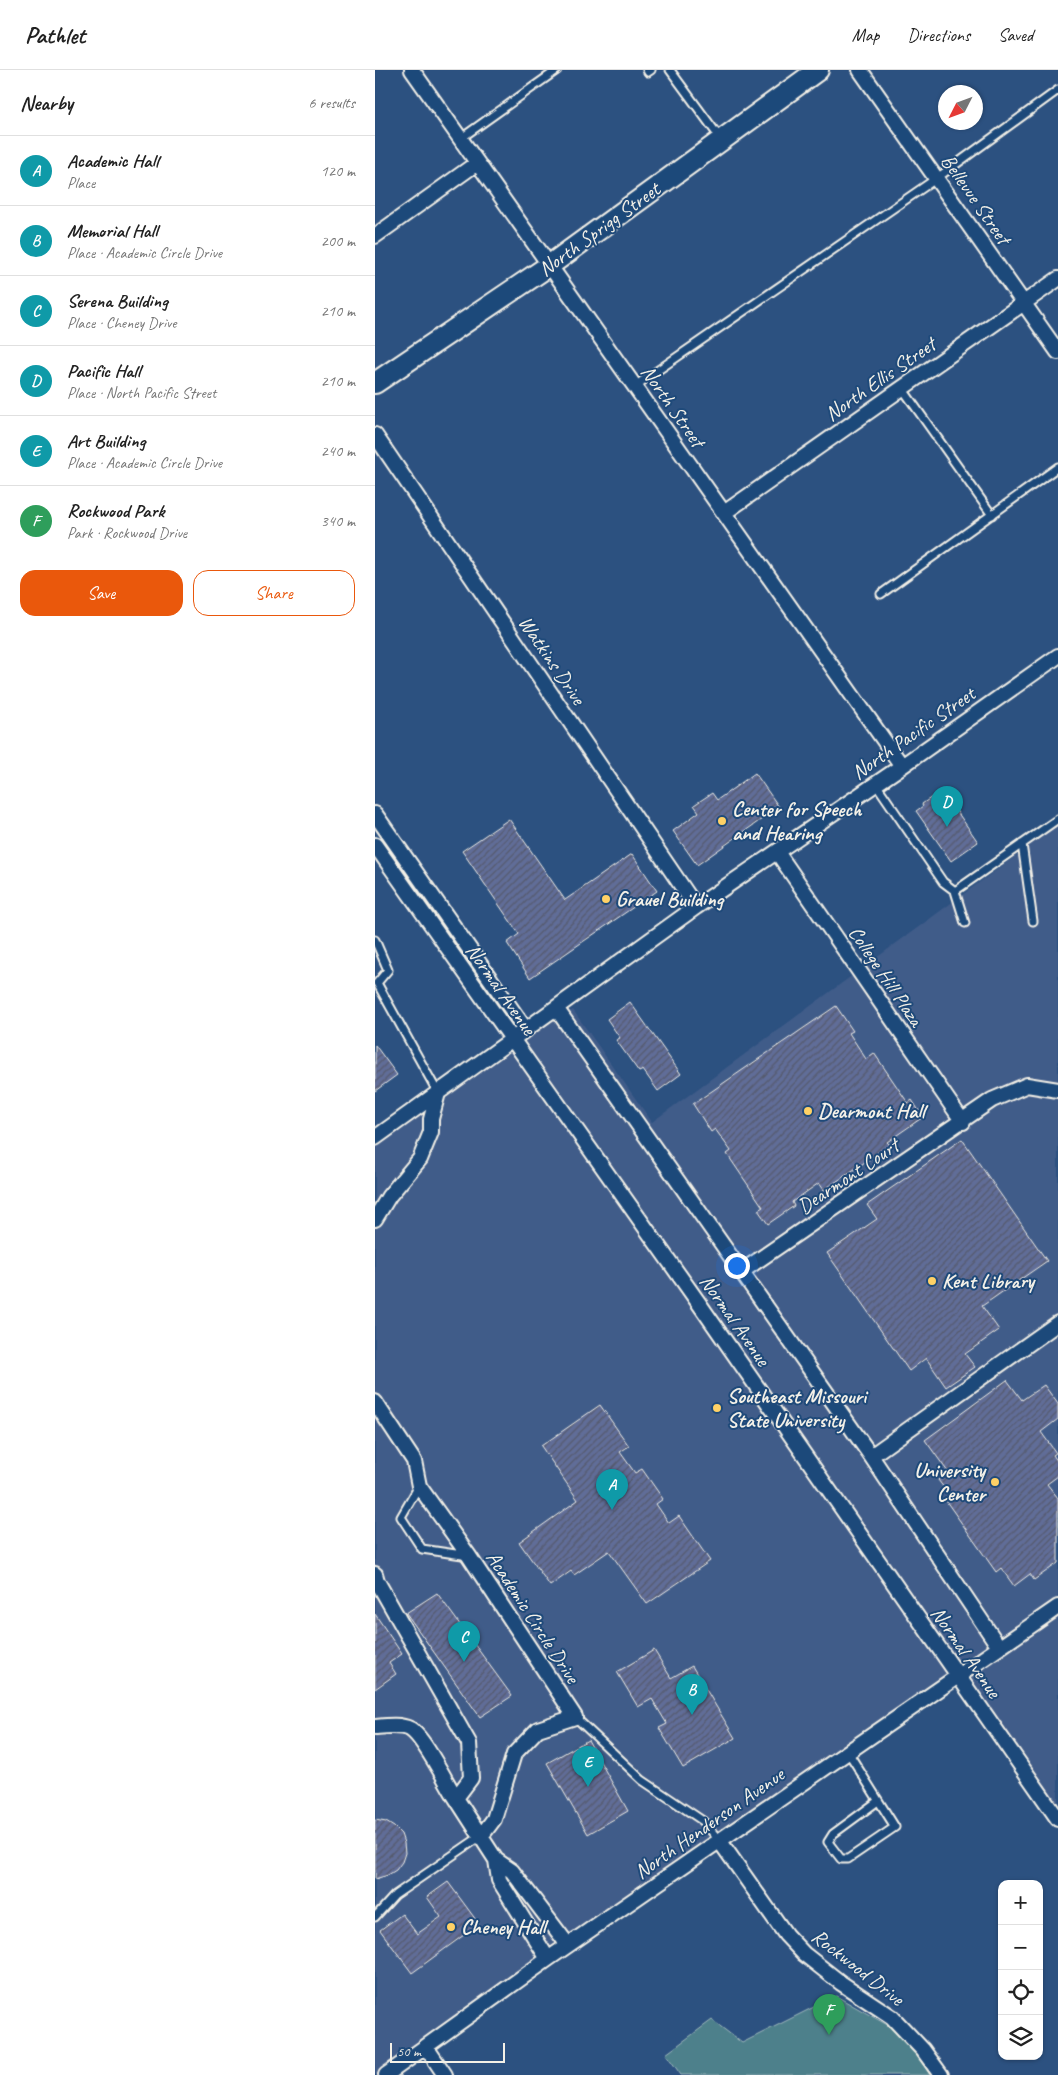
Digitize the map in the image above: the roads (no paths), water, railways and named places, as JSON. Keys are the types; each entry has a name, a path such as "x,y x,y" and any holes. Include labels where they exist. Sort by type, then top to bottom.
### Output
{"main road":[{"name":"North Sprigg Street","path":"375,382 549,265 818,70"}],"street":[{"name":"North Street","path":"412,70 902,766"},
{"name":"Bellevue Street","path":"860,70 1058,352"},
{"path":"375,236 477,163"},
{"name":"North Ellis Street","path":"724,513 1058,278"},
{"name":"Watkins Drive","path":"375,435 696,907"},
{"name":"North Pacific Street","path":"375,1138 696,907 902,766 1058,656"},
{"name":"Normal Avenue","path":"375,814 526,1030"},
{"path":"375,840 387,831"},
{"name":"Normal Avenue","path":"375,845 698,1302 1058,1819"},
{"name":"College Hill Plaza","path":"777,852 963,1122"},
{"name":"Normal Avenue","path":"556,1008 871,1456 999,1646"},
{"name":"Dearmont Court","path":"741,1272 963,1122 992,1100 1027,1085 1058,1090"},
{"path":"375,1219 389,1196 420,1159 431,1132 431,1119 438,1092"},
{"path":"871,1456 1058,1322"},
{"name":"Academic Circle Drive","path":"375,1402 414,1461 419,1486 469,1556 575,1717 538,1729 514,1754 493,1819 481,1835"},
{"path":"375,1574 377,1582 469,1743 471,1778 456,1798"},
{"name":"North Henderson Avenue","path":"386,2075 568,1945 1058,1606"},
{"path":"375,1727 391,1725 411,1729 422,1743 496,1860 499,1880 548,1959"},
{"name":"Rockwood Drive","path":"719,1840 786,1936 804,1954 841,1983 892,2017 923,2050 941,2075"},
{"path":"496,1860 512,1871 568,1945"},
{"path":"426,2047 445,2075"}],"lane":[{"path":"461,138 557,70"},
{"path":"670,70 721,140"},
{"path":"635,386 937,178 1058,90"},
{"path":"902,388 991,514"},
{"path":"881,594 1058,467"},
{"path":"876,784 943,882 955,891 965,923"},
{"path":"955,891 1058,818"},
{"path":"1022,844 1033,921"},
{"path":"375,940 388,970 377,983 438,1092"},
{"path":"419,1486 401,1517 422,1549 469,1556"},
{"path":"575,1717 641,1780 703,1822 719,1840"},
{"path":"847,1751 895,1827 848,1859 841,1859 829,1842 833,1834 878,1801"},
{"path":"375,1917 395,1895 481,1835"}],"place":[{"name":"Center for Speech and Hearing","path":"722,821"},
{"name":"Pacific Hall","path":"947,827"},
{"name":"Grauel Building","path":"606,899"},
{"name":"Dearmont Hall","path":"808,1111"},
{"name":"Kent Library","path":"932,1281"},
{"name":"Southeast Missouri State University","path":"717,1408"},
{"name":"University Center","path":"995,1482"},
{"name":"Academic Hall","path":"612,1510"},
{"name":"Serena Building","path":"464,1662"},
{"name":"Memorial Hall","path":"692,1715"},
{"name":"Art Building","path":"588,1787"},
{"name":"Cheney Hall","path":"451,1927"},
{"name":"Rockwood Park","path":"829,2035"}]}
